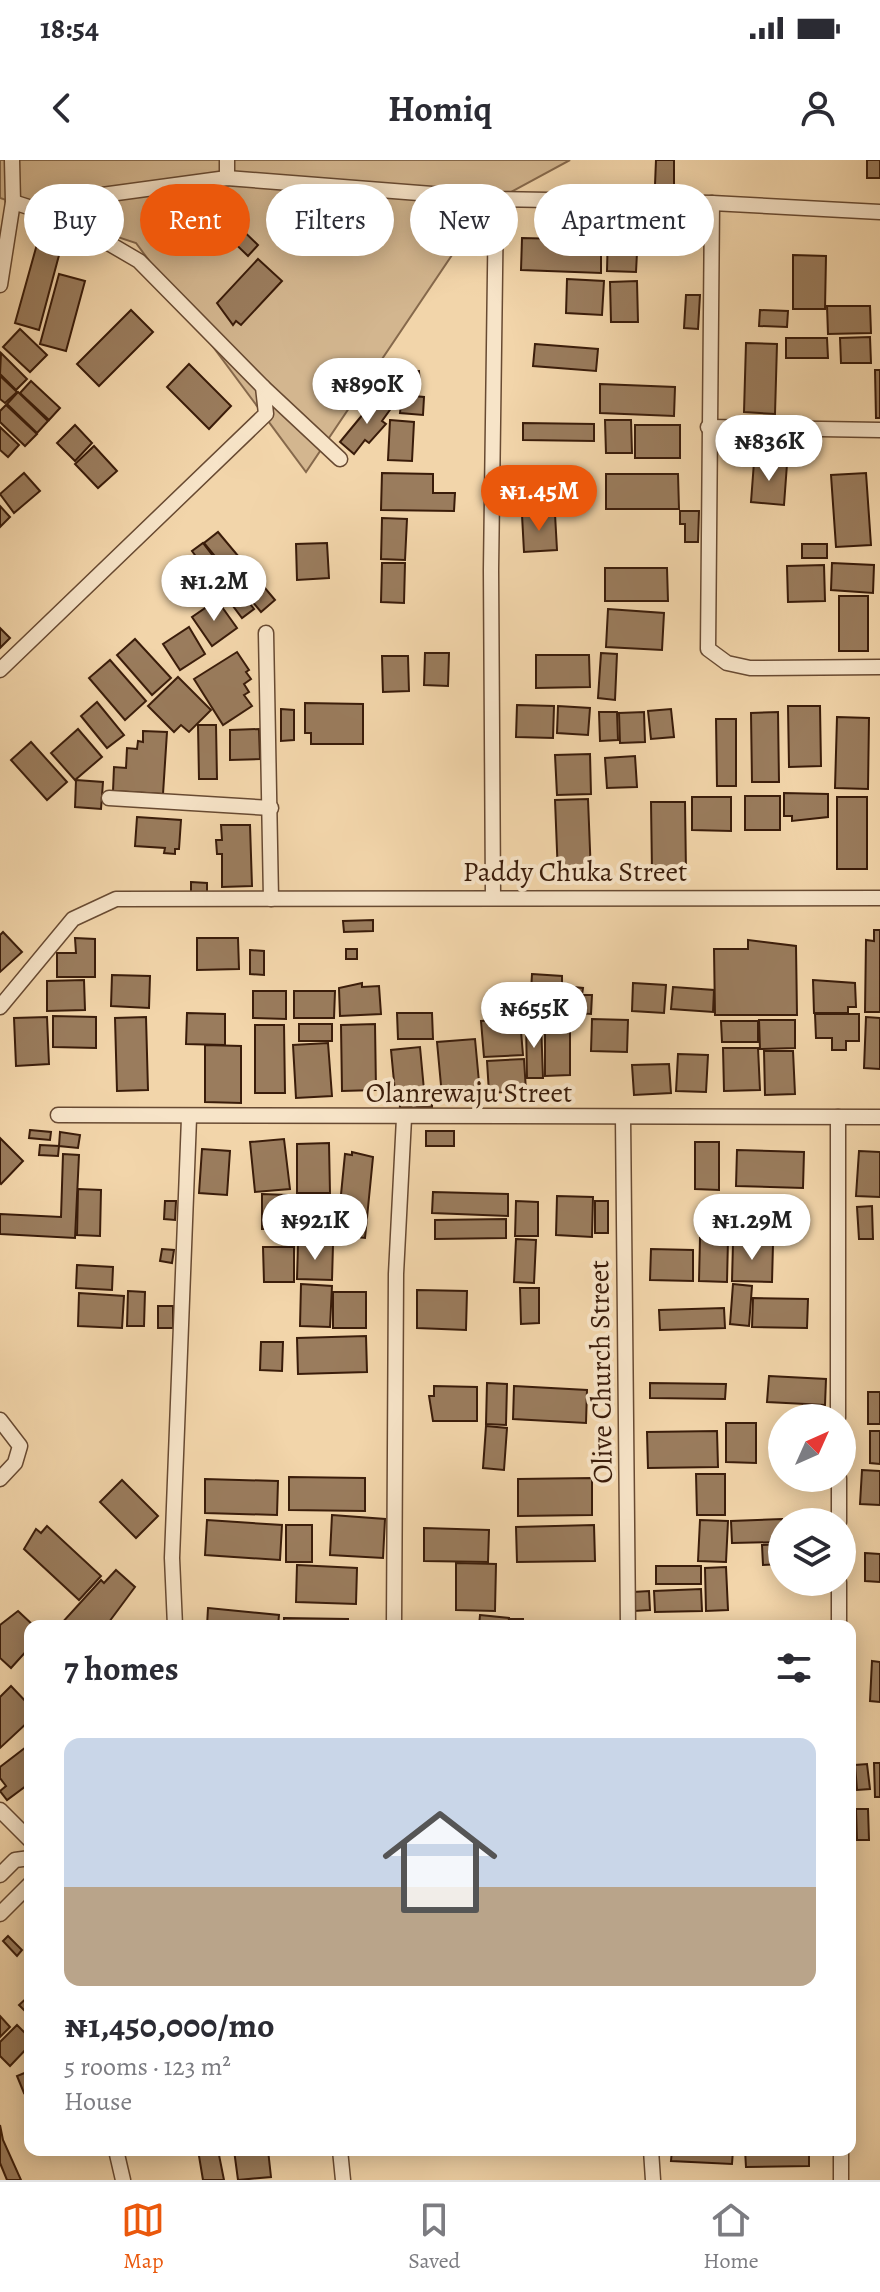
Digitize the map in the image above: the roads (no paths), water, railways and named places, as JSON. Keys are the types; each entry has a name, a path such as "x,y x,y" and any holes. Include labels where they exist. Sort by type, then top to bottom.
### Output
{"street":[{"path":"0,285 13,202 12,160"},
{"path":"227,160 227,178"},
{"path":"124,192 227,178 410,192"},
{"path":"13,202 24,206"},
{"path":"714,203 880,212"},
{"path":"124,252 139,261 263,387 340,459"},
{"path":"493,897 491,570 495,256"},
{"path":"711,256 708,649 727,663 750,668 880,667"},
{"path":"0,670 266,414 263,387"},
{"path":"708,427 880,430"},
{"path":"266,633 271,899"},
{"path":"109,798 271,808"},
{"name":"Paddy Chuka Street","path":"0,1007 73,919 116,899 880,898"},
{"name":"Olanrewaju Street","path":"58,1115 189,1118 880,1117"},
{"name":"Olive Church Street","path":"623,1117 628,1620"},
{"path":"838,1117 838,1404"},
{"path":"175,1620 172,1558 189,1118"},
{"path":"394,1620 396,1274 404,1118"},
{"path":"0,1420 20,1446 15,1463 0,1479"},
{"path":"839,1596 839,1620"},
{"path":"0,1810 24,1834"},
{"path":"0,1875 15,1860 24,1859"},
{"path":"0,1914 24,1890"},
{"path":"117,2156 123,2180"},
{"path":"341,2156 343,2180"},
{"path":"651,2156 653,2180"},
{"path":"841,2156 841,2180"}]}
